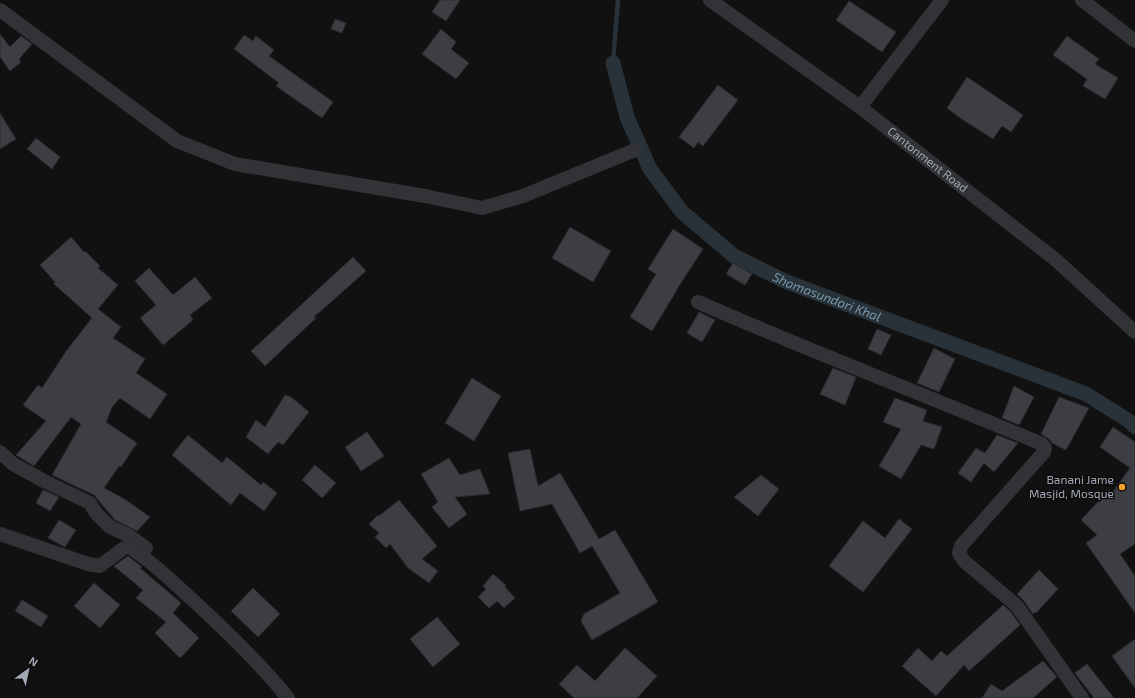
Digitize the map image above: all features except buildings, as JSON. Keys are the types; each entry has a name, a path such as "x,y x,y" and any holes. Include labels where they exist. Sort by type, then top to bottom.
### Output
{"street":[{"name":"Cantonment Road","path":"710,0 860,106 1056,260 1135,332"},
{"path":"860,106 942,0"},
{"path":"1082,0 1135,41"},
{"path":"0,10 177,140 235,164 425,196 482,208 523,196 635,150"},
{"path":"698,302 785,340 944,403 1042,444 1045,448 1044,452 961,546 959,553 964,561 1017,606 1082,698"},
{"path":"0,452 13,464 90,503 96,513 110,527 128,535 149,550 145,557"},
{"path":"0,534 88,564 100,566 128,546 145,557 221,626 271,677 288,698"}],"waterway":[{"path":"613,63 618,0"},
{"name":"Shamasundori Khal","path":"613,63 627,117 650,169 682,212 734,256 787,282 1086,394 1129,421 1135,427"}],"place":[{"name":"Banani Jame Masjid, Mosque","path":"1122,487"}]}
